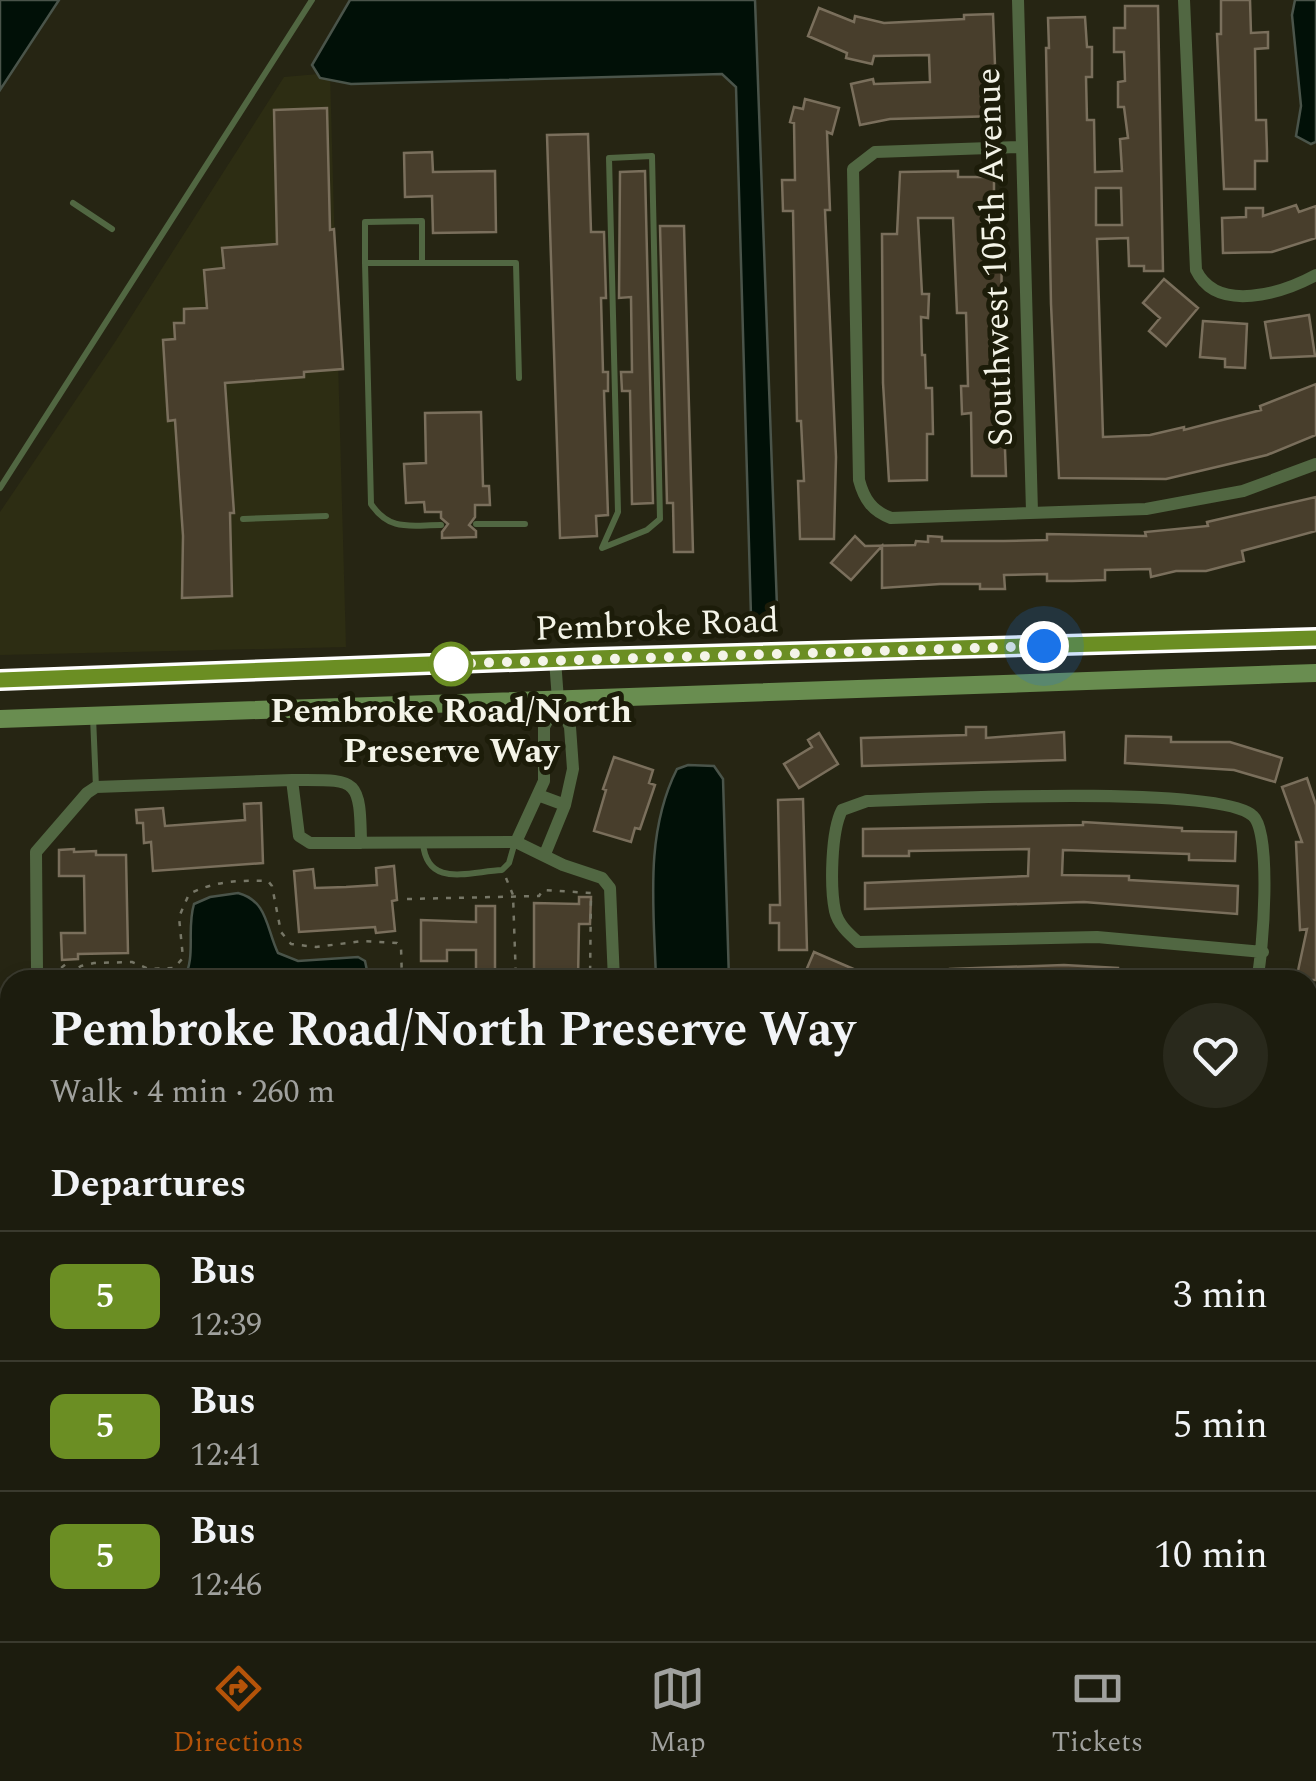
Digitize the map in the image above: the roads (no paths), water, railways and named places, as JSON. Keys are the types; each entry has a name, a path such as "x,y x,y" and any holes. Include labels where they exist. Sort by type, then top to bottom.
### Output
{"main road":[{"name":"Pembroke Road","path":"0,680 1316,638"},
{"name":"Pembroke Road","path":"0,719 1316,674"}],"street":[{"name":"Southwest 105th Avenue","path":"1018,0 1032,512"},
{"path":"1184,0 1196,270 1202,282 1213,290 1236,296 1291,289 1316,276"},
{"path":"1020,146 875,152 854,169 859,480 864,497 873,508 891,518 1146,509 1243,492 1316,464"},
{"path":"545,854 565,805 573,769 573,747 566,715 558,700 556,660"},
{"path":"516,842 544,781 544,728 558,700"},
{"path":"292,780 299,836 310,843 516,842 562,866 602,878 610,888 614,970"},
{"path":"37,970 36,852 96,787 340,780 350,784 360,800 360,843"},
{"path":"538,795 565,805"},
{"path":"1259,970 1263,952 1263,834 1254,816 1233,804 1100,795 867,800 842,810 833,827 836,912 844,930 858,942 1096,937 1263,952"}],"lane":[{"path":"0,488 312,0"},
{"path":"652,156 660,518 647,530 602,548 618,512 609,158 652,156"},
{"path":"73,203 112,229"},
{"path":"422,263 422,221 365,222 371,504 381,518 392,524 442,524"},
{"path":"365,263 516,264 519,378"},
{"path":"243,519 326,516"},
{"path":"476,524 525,524"},
{"path":"94,716 96,787"},
{"path":"422,842 424,861 432,871 445,873 502,870 509,863 516,842"}],"place":[{"name":"Pembroke Road/North Preserve Way","path":"451,664"}]}
